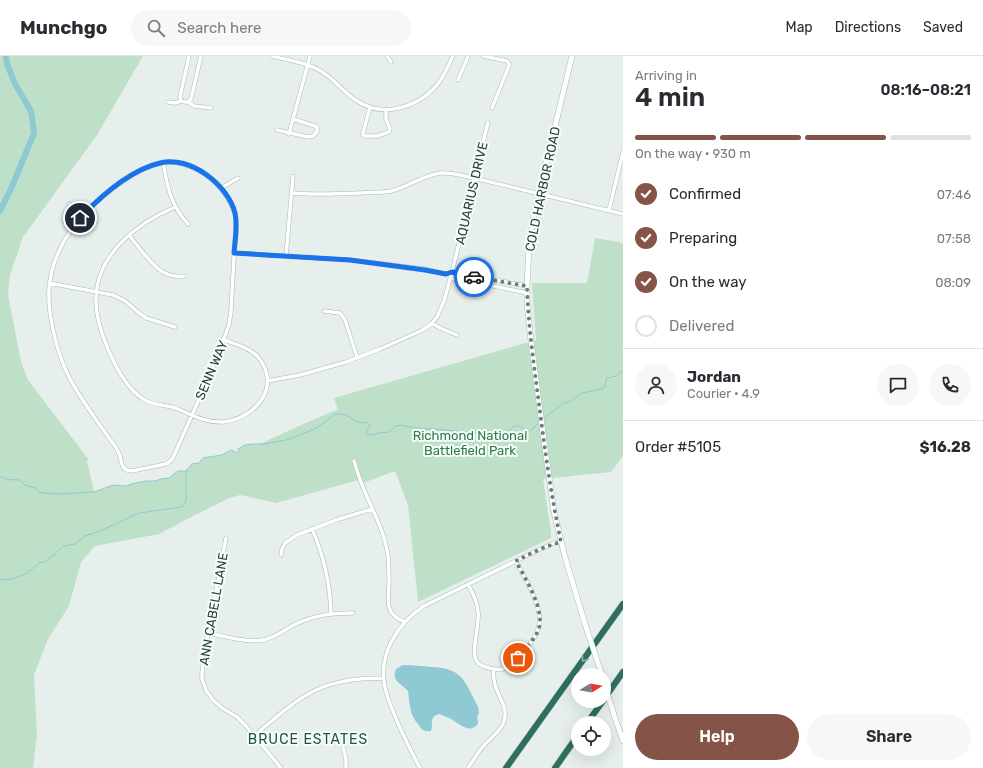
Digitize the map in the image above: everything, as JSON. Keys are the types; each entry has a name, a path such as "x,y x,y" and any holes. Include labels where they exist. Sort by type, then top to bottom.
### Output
{"highway":[{"path":"506,768 623,604"},
{"path":"611,689 623,672"},
{"path":"555,768 571,745"}],"main road":[{"name":"COLD HARBOR ROAD","path":"572,56 539,193 529,248 527,293 539,405 554,512 561,542 585,624 600,668"},
{"path":"611,705 623,740"}],"street":[{"path":"181,101 180,97 189,56"},
{"path":"188,102 201,56"},
{"path":"272,56 315,68 326,74 351,97 370,107 386,110 415,103 426,96 442,79 453,56"},
{"path":"289,134 310,56"},
{"path":"387,56 391,62"},
{"path":"458,80 468,56"},
{"path":"483,56 507,62 509,64 492,108"},
{"path":"168,102 175,103 181,101 188,102 194,106 211,108"},
{"path":"370,107 363,133 365,136 377,136 389,132 390,129 386,119 386,110"},
{"path":"277,130 289,134 308,137 313,136 317,132 317,128 315,126 293,119"},
{"name":"AQUARIUS DRIVE","path":"267,381 300,375 346,362 423,330 432,323 441,309 452,272 488,122"},
{"path":"609,210 623,152"},
{"path":"175,327 146,318 120,298 107,294 49,283 61,246 82,216 105,194 146,168 163,162 167,184 175,207 188,224"},
{"name":"SENN WAY","path":"49,283 49,305 53,331 62,360 75,388 90,412 117,449 124,467 126,470 132,471 166,464 171,460 224,340 230,318 236,216 221,188 210,177 197,169 178,163 163,162"},
{"path":"292,192 333,195 390,191 428,176 440,173 474,178 623,214"},
{"path":"286,256 293,176"},
{"path":"221,188 238,178"},
{"path":"69,204 82,216"},
{"path":"175,207 154,217 129,235 114,250 104,266 99,277 96,292 96,311 104,339 115,363 127,382 138,395 146,401 157,405 176,408 204,420 217,422 231,420 242,416 254,408 263,398 267,389 265,367 262,361 255,354 224,340"},
{"path":"129,235 159,270 172,276 184,276"},
{"path":"234,253 377,263 446,274 452,272 527,286"},
{"path":"446,274 450,278 527,293"},
{"path":"324,311 340,313 346,320 357,357"},
{"path":"432,323 457,335"},
{"path":"354,461 362,486 382,532 387,548 389,569 389,608 396,618 405,622"},
{"path":"281,555 282,549 286,542 297,535 336,520 372,509"},
{"path":"312,529 320,548 326,570 331,598 331,613"},
{"name":"ANN CABELL LANE","path":"226,538 208,633 202,679 206,690 213,700 237,717 255,735 281,768"},
{"path":"420,768 407,744 386,692 384,662 388,648 396,634 412,615 424,606 534,552 554,543 561,542"},
{"path":"468,584 475,598 478,609 475,657 481,665 494,669 502,669 510,666 537,633 540,622 540,614 536,602 516,561"},
{"path":"208,633 251,641 262,640 273,637 296,624 316,616 331,613 353,613"},
{"path":"468,768 480,750 503,725 505,719 505,710 494,682 494,669"},
{"path":"255,735 295,703 315,691 331,684 348,680 384,678"},
{"path":"343,747 346,759 346,768"}],"green space":[{"name":"Richmond National Battlefield Park","path":"0,56 143,56 97,135 23,237 10,275 8,295 21,361 28,380 89,460 87,461 94,492 113,485 127,486 145,481 155,481 169,478 178,471 186,471 192,464 199,463 203,458 222,455 231,450 238,453 238,449 245,445 260,444 338,410 334,398 536,340 532,283 587,283 595,238 623,243 623,456 611,472 543,479 551,538 418,602 408,505 395,471 363,483 358,480 276,503 240,495 229,498 159,534 95,546 81,562 69,606 48,639 34,675 37,735 33,768 0,768"}],"water":[{"path":"403,665 447,669 458,674 466,683 478,707 479,712 477,717 477,725 473,728 466,728 444,715 439,714 432,719 431,731 425,731 422,729 411,713 408,691 398,682 395,676 396,669"}],"waterway":[{"path":"0,211 11,189 34,133 31,111 15,84 7,64 6,56"},
{"path":"543,419 564,403 571,401 582,393 604,388 607,378 617,376 623,371"},
{"path":"0,476 7,479 20,480 25,485 36,488 39,492 60,494 94,492 113,485 127,486 145,481 155,481 169,478 178,471 186,471 192,464 199,463 203,458 222,455 231,450 238,453 238,449 245,445 286,440 317,428 335,414 346,415 358,422 368,423 370,425 366,431 366,434 371,435 389,432 396,426 401,425 409,427 502,435 507,433 514,426 519,426 530,431 539,423"},
{"path":"0,580 12,579 28,573 39,563 44,562 53,556 63,546 75,544 85,536 100,531 139,513 182,507 186,501 187,470"}],"way so far":[{"path":"474,277 527,286 531,341 544,441 554,512 561,542 554,543 516,561 536,602 540,614 540,622 537,633 518,658"}],"district":[{"name":"BRUCE ESTATES","path":"308,739"}],"route":[{"path":"80,218 115,186 135,174 160,163 178,163 197,169 210,177 227,196 236,216 234,253 350,260 446,274 452,272 474,277"}]}
